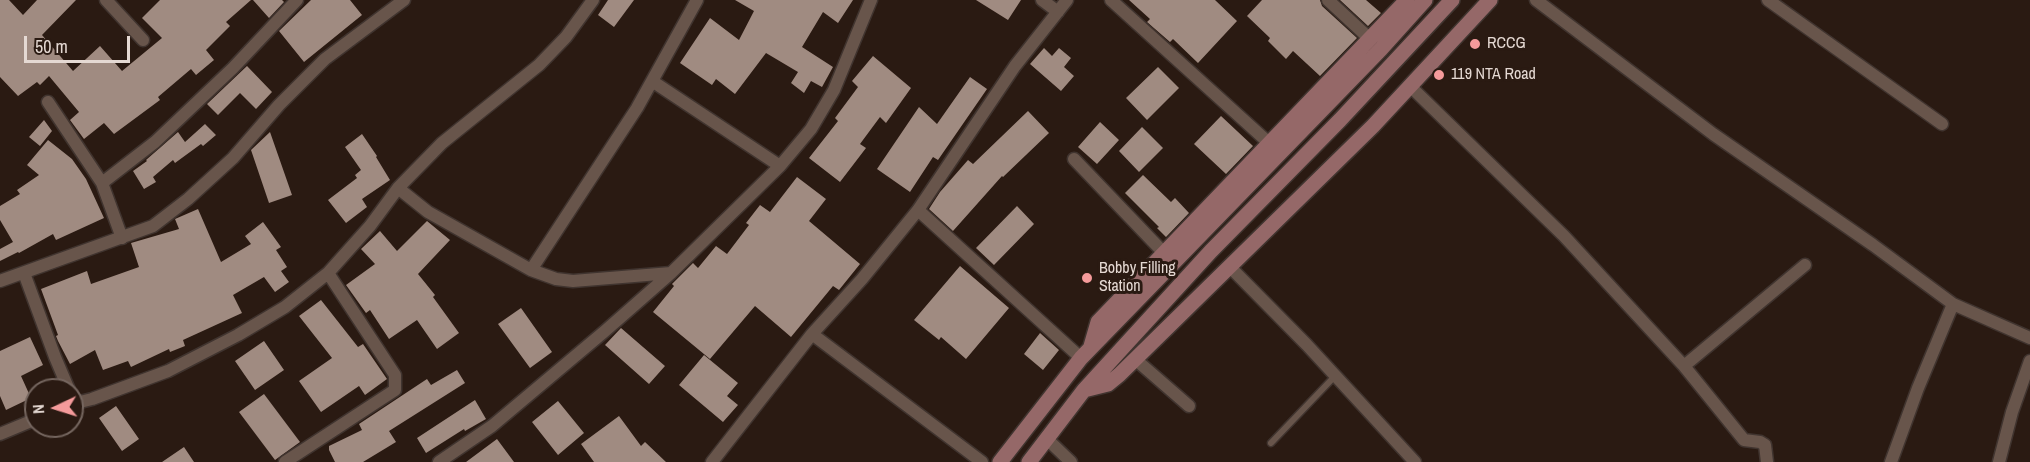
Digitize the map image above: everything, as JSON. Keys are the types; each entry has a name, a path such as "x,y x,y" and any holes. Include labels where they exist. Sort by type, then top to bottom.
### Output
{"main road":[{"path":"1085,353 1098,322 1407,0"},
{"path":"1000,462 1085,353 1381,49 1425,0"},
{"path":"1029,462 1084,390 1211,250 1326,136 1452,0"},
{"path":"1084,390 1108,384 1135,359 1373,126 1490,0"}],"street":[{"path":"106,0 144,40"},
{"path":"102,183 155,141 233,68 297,0"},
{"path":"0,281 153,226 188,199 233,158 279,105 325,59 404,0"},
{"path":"84,400 92,399 168,371 285,307 328,273 370,226 398,188 442,143 539,65 566,37 593,0"},
{"path":"531,270 637,108 697,0"},
{"path":"439,462 492,426 671,273 780,166 810,129 834,90 871,0"},
{"path":"1042,0 1058,12"},
{"path":"712,462 812,334 918,210 1015,66 1067,0"},
{"path":"1111,0 1269,143"},
{"path":"1328,0 1370,39"},
{"path":"1536,0 1713,134 1873,245 1953,304 2030,338"},
{"path":"1768,0 1942,124"},
{"path":"652,81 780,166"},
{"path":"1410,86 1564,236 1684,366 1744,440 1765,445 1767,462"},
{"path":"48,102 102,183 122,238"},
{"path":"1074,159 1164,253"},
{"path":"398,188 428,212 531,270 556,279 573,281 671,273"},
{"path":"918,210 1085,353"},
{"path":"1684,366 1805,264"},
{"path":"1230,267 1415,462"},
{"path":"24,273 64,378"},
{"path":"285,462 395,390 395,375 328,273"},
{"path":"1891,462 1918,388 1953,304"},
{"path":"812,334 982,462"},
{"path":"1135,359 1189,406"},
{"path":"1999,462 2012,412 2029,367"},
{"path":"0,434 24,424"},
{"path":"1046,438 1071,462"}],"lane":[{"path":"1271,443 1335,376"}],"building":[{"path":"0,0 9,0 23,15 37,0 76,0 42,35 73,71 100,46 122,71 162,38 142,18 160,0 251,0 226,22 230,26 206,50 214,60 196,75 191,69 158,97 160,100 114,134 104,123 84,139 70,120 79,112 49,76 40,85 37,82 18,96 0,77"},
{"path":"253,0 282,0 284,2 269,18"},
{"path":"311,0 350,0 362,15 304,62 279,31"},
{"path":"608,0 634,0 614,27 598,15"},
{"path":"735,0 853,0 838,23 823,12 802,47 833,67 822,87 811,81 804,93 791,83 798,72 766,53 735,94 716,79 712,85 680,63 710,18 739,40 754,11"},
{"path":"976,0 1021,0 1008,20"},
{"path":"1129,0 1215,0 1237,21 1198,63 1173,39 1170,42 1147,22 1150,19"},
{"path":"1262,0 1320,0 1322,6 1357,38 1320,76 1293,51 1286,59 1268,41 1270,38 1247,16"},
{"path":"1340,0 1366,0 1381,13 1368,26"},
{"path":"1044,48 1052,56 1059,48 1071,58 1064,67 1074,76 1061,91 1030,64"},
{"path":"873,56 911,88 886,123 880,117 860,144 866,148 840,182 809,158 838,121 835,118 858,87 852,81"},
{"path":"247,66 272,92 256,109 240,93 218,115 207,104"},
{"path":"1158,67 1179,88 1147,120 1126,98"},
{"path":"970,77 987,89 938,160 933,157 910,192 877,169 919,107 937,124"},
{"path":"1028,111 1049,133 1002,176 953,231 929,209 940,192 968,160 973,164"},
{"path":"1221,116 1253,146 1226,174 1194,144"},
{"path":"44,120 52,131 40,146 29,137"},
{"path":"1100,122 1119,140 1097,164 1078,147"},
{"path":"205,124 216,135 175,163 173,160 153,177 156,182 144,189 133,171 178,132 185,142"},
{"path":"1142,127 1163,148 1139,172 1119,151"},
{"path":"270,132 292,195 269,203 251,150"},
{"path":"362,134 390,180 362,199 367,207 346,223 328,200 357,178 355,175 361,170 345,147"},
{"path":"48,140 72,159 86,179 104,218 56,240 53,234 0,261 0,249 13,242 0,220 0,206 20,194 17,190 39,175 27,165"},
{"path":"1143,175 1171,202 1175,198 1189,213 1166,237 1125,193"},
{"path":"797,177 826,199 809,221 860,264 839,290 833,286 791,337 755,306 710,359 653,312 674,286 672,284 693,263 698,268 716,246 727,254 749,225 746,223 760,205 770,212"},
{"path":"1017,206 1034,224 994,265 976,248"},
{"path":"198,209 221,262 251,244 245,236 263,222 281,247 276,250 287,267 281,271 289,282 275,292 264,277 233,295 242,313 183,340 185,346 170,352 169,349 131,367 128,361 103,370 95,350 70,364 56,336 58,335 41,289 87,271 91,284 139,267 131,243 179,229 175,219"},
{"path":"427,221 450,240 418,274 435,295 433,297 459,333 437,349 417,320 389,339 370,310 366,313 346,285 375,264 361,249 380,231 397,251"},
{"path":"960,266 1009,308 966,359 941,337 939,340 914,320"},
{"path":"321,300 358,347 363,344 387,379 365,395 359,386 321,412 299,381 332,358 299,316"},
{"path":"521,308 552,352 530,368 498,324"},
{"path":"621,328 665,366 649,384 605,345"},
{"path":"1040,333 1059,350 1043,370 1024,354"},
{"path":"30,337 43,365 21,376 24,383 24,401 6,410 0,396 0,351"},
{"path":"264,341 284,370 255,390 235,361"},
{"path":"704,355 738,383 727,396 738,405 723,422 679,385"},
{"path":"457,370 465,383 389,431 396,442 363,462 335,462 329,446 362,430 359,424 427,379 431,385"},
{"path":"264,394 300,442 275,460 239,412"},
{"path":"475,400 486,419 465,431 464,429 426,453 417,438"},
{"path":"558,401 584,433 558,455 532,422"},
{"path":"116,406 139,439 122,451 99,418"},
{"path":"619,416 641,446 645,442 666,462 594,462 581,444"},
{"path":"497,439 514,462 466,462"},
{"path":"184,447 194,462 162,462"}],"place":[{"name":"RCCG","path":"1475,44"},
{"name":"119 NTA Road","path":"1439,75"},
{"name":"Bobby Filling Station","path":"1087,278"}]}
